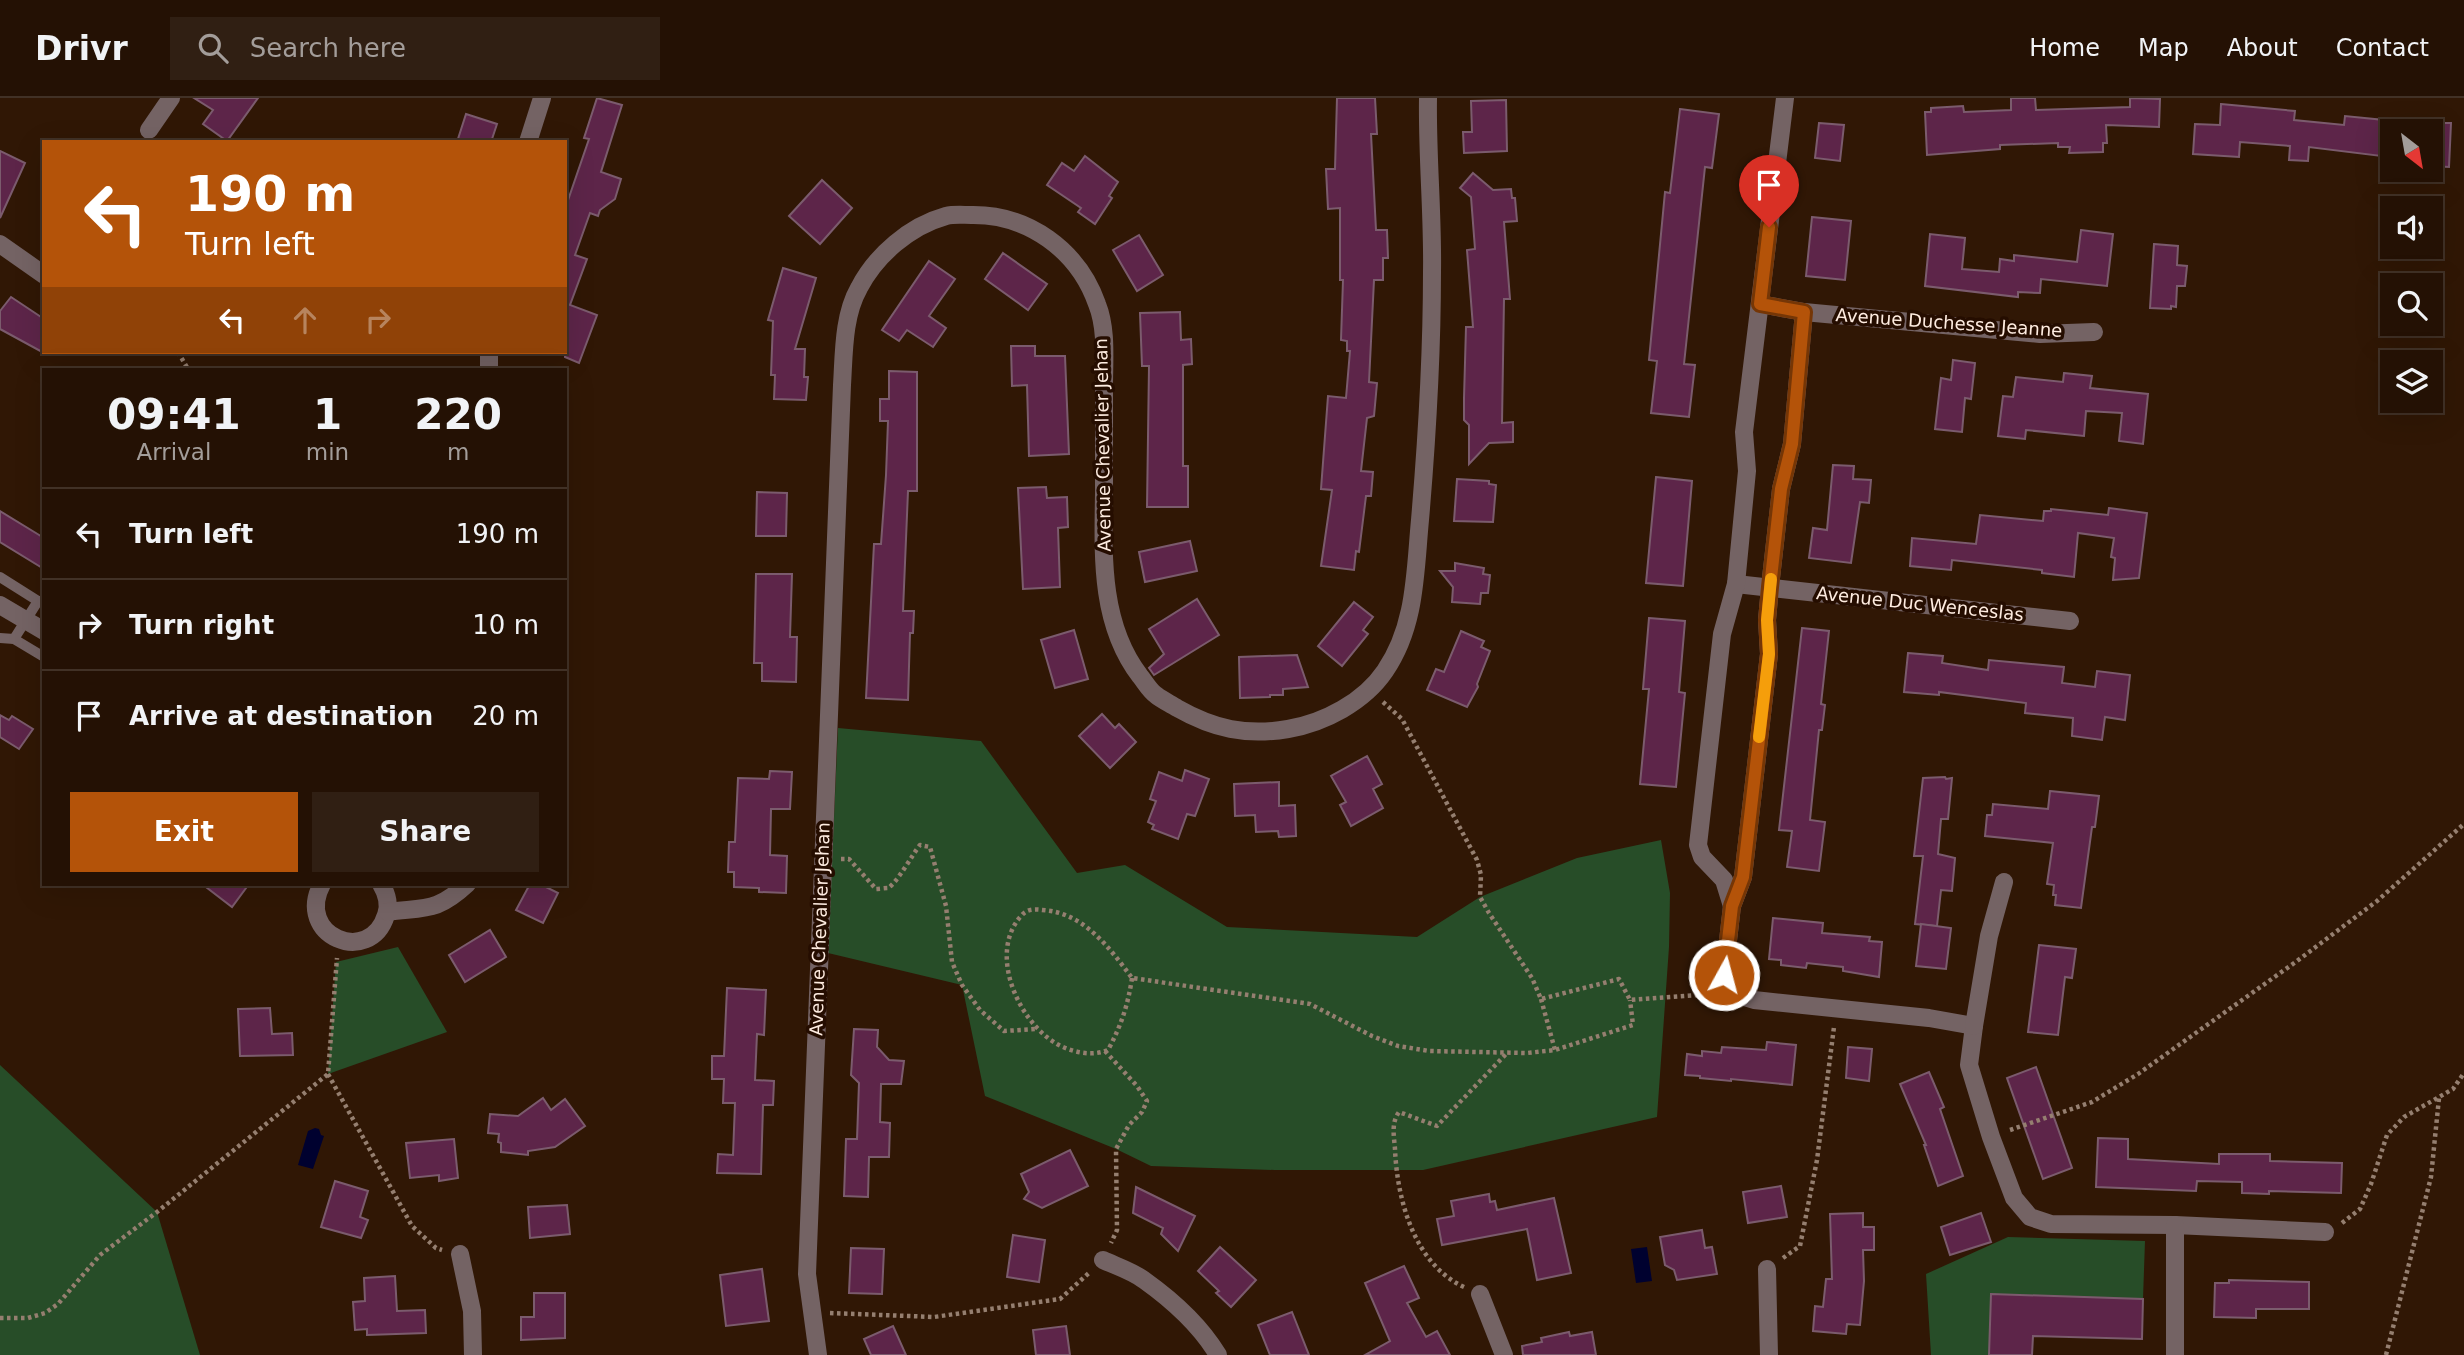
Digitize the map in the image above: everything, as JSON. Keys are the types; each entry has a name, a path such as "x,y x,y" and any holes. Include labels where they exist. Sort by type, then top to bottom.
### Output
{"street":[{"path":"149,131 171,98"},
{"path":"529,140 542,98"},
{"name":"Avenue Chevalier Jehan","path":"818,1355 807,1274 822,859 846,332 857,291 877,261 912,232 948,215 989,215 1027,225 1055,243 1081,271 1098,305 1104,342 1104,551 1107,595 1116,630 1130,662 1156,695 1194,717 1232,731 1268,732 1305,726 1342,710 1369,690 1384,674 1401,644 1412,609 1424,467 1432,271 1428,98"},
{"path":"1732,906 1724,880 1702,858 1698,845 1722,634 1736,584 1747,471 1744,432 1785,98"},
{"path":"0,244 42,274"},
{"name":"Avenue Duchesse Jeanne","path":"1760,304 1804,312 2040,334 2094,332"},
{"path":"1804,312 1792,444 1781,489 1770,587 1767,620 1769,654 1743,877 1732,906 1724,975 1731,993 1754,1000 1929,1018 1973,1026"},
{"name":"Avenue Duc Wenceslas","path":"1736,584 2070,621"},
{"path":"0,605 42,630"},
{"path":"2004,882 1989,936 1969,1065 2014,1198 2030,1217 2051,1224 2175,1225 2325,1232"},
{"path":"321,886 316,896 316,915 327,932 342,941 353,942 374,934 384,922 388,912 387,893 382,886"},
{"path":"388,912 427,909 439,905 464,886"},
{"path":"2175,1225 2175,1355"},
{"path":"460,1254 472,1311 473,1355"},
{"path":"1103,1260 1142,1278 1175,1305 1206,1335 1218,1355"},
{"path":"1767,1269 1769,1355"},
{"path":"1480,1294 1504,1355"}],"lane":[{"path":"0,577 41,601 13,639"},
{"path":"0,638 13,639 42,656"}],"path":[{"path":"1369,690 1402,719 1477,860 1481,876 1480,897 1532,978 1541,999 1555,1050"},
{"path":"1991,1136 2092,1102 2138,1074 2377,901 2464,824"},
{"path":"822,859 849,859 876,889 887,888 897,879 920,845 930,847 946,906 952,962 962,985 980,1010 1004,1031 1037,1029"},
{"path":"1032,909 1056,911 1076,918 1112,951 1132,978 1129,1000 1120,1028 1108,1050 1092,1054 1070,1051 1037,1029 1021,1009 1011,984 1008,954 1012,932 1023,914 1032,909"},
{"path":"342,941 336,962 328,1074 412,1226 436,1248 460,1254"},
{"path":"1132,978 1310,1004 1372,1036 1398,1046 1429,1051 1507,1054 1555,1050 1633,1025 1630,1000 1619,979 1541,999"},
{"path":"1630,1000 1731,993"},
{"path":"1767,1269 1800,1246 1817,1160 1837,1009"},
{"path":"812,1312 934,1317 1060,1299 1103,1260 1118,1230 1116,1149 1129,1125 1142,1112 1147,1101 1105,1051"},
{"path":"1480,1294 1449,1280 1436,1269 1408,1219 1396,1178 1393,1125 1399,1112 1437,1126 1507,1054"},
{"path":"2325,1232 2352,1217 2360,1209 2387,1135 2404,1117 2453,1088 2464,1073"},
{"path":"0,1318 28,1318 45,1313 58,1304 100,1255 328,1074"},
{"path":"2386,1355 2431,1177 2439,1098"}],"green space":[{"path":"838,728 981,741 1077,873 1125,865 1227,927 1417,937 1480,897 1577,858 1661,840 1670,893 1669,947 1657,1117 1423,1170 1275,1170 1151,1166 985,1096 962,985 828,953"},
{"path":"398,947 447,1032 328,1074 336,962"},
{"path":"0,1065 157,1212 200,1355 0,1355"},
{"path":"2008,1237 2145,1241 2143,1299 2093,1298 1989,1355 1931,1355 1926,1274"}],"water":[{"path":"315,1128 324,1136 313,1169 298,1165 308,1131"},
{"path":"1647,1247 1652,1281 1636,1283 1631,1249"}],"building":[{"path":"194,98 258,98 228,140 203,124 213,110"},
{"path":"597,98 622,105 601,172 621,179 615,199 600,210 598,216 590,213 575,255 587,259 570,305 597,315 579,363 565,357 567,203 589,139 584,138"},
{"path":"1337,98 1375,98 1377,134 1371,134 1376,230 1387,230 1388,258 1383,258 1383,280 1374,280 1369,382 1377,383 1374,416 1367,418 1361,471 1373,472 1371,496 1366,496 1354,570 1321,566 1332,490 1321,489 1328,396 1346,398 1350,351 1347,351 1347,341 1341,340 1343,280 1340,280 1340,208 1328,209 1326,169 1335,169"},
{"path":"2011,98 2035,98 2036,110 2130,107 2130,98 2160,99 2159,127 2106,125 2107,143 2103,143 2103,152 2069,153 2070,147 2058,147 2058,143 2000,145 2000,149 1927,155 1925,112 1931,112 1931,108 1963,106 1964,112 2011,110"},
{"path":"1506,100 1507,151 1464,153 1463,132 1472,132 1471,101"},
{"path":"2221,104 2295,111 2294,120 2344,125 2345,116 2380,120 2380,156 2309,147 2308,161 2289,160 2290,146 2240,142 2239,157 2193,154 2195,124 2220,125"},
{"path":"1680,109 1719,114 1712,168 1705,167 1684,364 1695,365 1689,417 1651,413 1657,361 1649,360 1665,192 1670,193"},
{"path":"466,114 497,124 492,140 458,140"},
{"path":"1819,123 1844,125 1840,161 1815,158"},
{"path":"2443,123 2451,123 2449,167 2443,167"},
{"path":"0,151 25,163 0,218"},
{"path":"1085,156 1118,182 1109,196 1112,198 1095,224 1078,212 1081,208 1047,185 1062,163 1074,171"},
{"path":"1473,173 1493,190 1511,189 1512,198 1515,198 1517,221 1504,222 1510,299 1504,299 1502,423 1513,422 1513,442 1489,443 1469,464 1469,425 1464,420 1466,327 1473,327 1467,250 1475,249 1471,197 1460,188"},
{"path":"822,180 852,208 820,244 789,216"},
{"path":"1812,217 1851,221 1845,280 1806,276"},
{"path":"2081,230 2113,234 2107,286 2041,279 2040,293 2018,292 2018,297 1925,286 1930,234 1965,238 1962,269 1999,272 2000,259 2014,261 2014,255 2077,262"},
{"path":"1139,235 1163,275 1137,291 1113,250"},
{"path":"2154,244 2178,246 2177,265 2187,266 2185,286 2177,286 2176,307 2171,306 2171,309 2150,308"},
{"path":"1003,253 1047,284 1028,310 985,279"},
{"path":"929,261 955,279 929,316 946,328 933,347 907,330 899,341 882,330"},
{"path":"783,268 816,278 795,349 805,349 804,377 808,377 806,400 774,399 775,375 771,375 773,321 768,320"},
{"path":"11,297 42,318 42,352 0,329 0,311"},
{"path":"1180,312 1181,340 1191,339 1192,364 1183,365 1183,466 1188,466 1188,507 1147,507 1149,366 1142,366 1140,313"},
{"path":"1011,346 1035,346 1035,356 1065,356 1069,454 1029,456 1027,385 1012,386"},
{"path":"1953,360 1975,363 1971,399 1965,398 1962,432 1935,429 1941,378 1951,380"},
{"path":"889,371 917,372 917,491 908,491 903,611 914,611 913,633 910,633 908,700 866,698 874,544 881,544 886,475 888,421 880,421 880,399 889,399"},
{"path":"2064,373 2092,376 2090,388 2148,394 2143,444 2119,441 2122,413 2086,411 2084,436 2026,430 2025,439 1998,436 2003,396 2013,397 2016,377 2063,382"},
{"path":"1833,465 1854,466 1853,479 1871,480 1869,503 1860,502 1851,563 1809,558 1813,528 1827,530"},
{"path":"1656,477 1692,481 1683,586 1646,583"},
{"path":"1457,479 1489,481 1489,484 1496,485 1493,522 1454,521"},
{"path":"1046,487 1047,498 1067,497 1068,527 1058,528 1060,587 1023,589 1018,488"},
{"path":"757,492 787,493 786,536 756,536"},
{"path":"2109,508 2147,513 2139,578 2113,580 2115,558 2111,557 2114,538 2078,533 2074,577 2042,573 2042,570 1952,560 1951,570 1910,566 1912,538 1976,544 1980,515 2043,521 2044,511 2051,509 2108,515"},
{"path":"0,511 42,537 42,568 0,542"},
{"path":"1190,541 1197,571 1145,582 1139,552"},
{"path":"1455,563 1484,568 1483,574 1490,575 1488,593 1481,593 1480,604 1452,602 1453,587 1440,571 1455,571"},
{"path":"756,574 792,574 790,637 797,637 796,682 762,681 762,663 754,663"},
{"path":"1197,599 1219,635 1154,675 1149,668 1164,654 1149,629"},
{"path":"1354,602 1373,617 1363,630 1368,634 1342,666 1318,646"},
{"path":"1649,618 1685,621 1679,692 1685,693 1676,787 1640,784 1649,689 1643,689"},
{"path":"1802,628 1829,631 1821,704 1825,705 1822,730 1819,730 1810,820 1825,822 1819,871 1787,867 1792,831 1779,830"},
{"path":"1074,630 1088,679 1055,688 1041,640"},
{"path":"1461,631 1484,641 1481,647 1490,651 1478,687 1467,707 1427,690 1436,669 1444,672"},
{"path":"1908,653 1943,656 1942,663 1988,670 1989,660 2064,667 2062,683 2095,687 2097,671 2130,675 2125,720 2105,717 2102,740 2072,736 2073,718 2025,713 2026,703 1939,692 1939,695 1904,692"},
{"path":"1297,655 1308,687 1283,689 1283,695 1240,698 1239,657"},
{"path":"1102,714 1115,728 1119,724 1136,742 1110,768 1079,736"},
{"path":"0,715 9,720 12,716 33,729 19,749 0,737"},
{"path":"1367,756 1382,784 1373,789 1383,808 1351,826 1340,805 1346,802 1331,776"},
{"path":"1185,770 1209,779 1195,816 1187,814 1178,839 1152,829 1154,825 1148,822 1156,801 1150,799 1159,772 1182,781"},
{"path":"770,771 792,772 790,809 771,809 770,855 787,856 786,893 759,892 759,888 734,887 734,872 728,872 729,842 735,842 738,778 769,779"},
{"path":"1923,778 1952,778 1948,819 1941,819 1938,854 1955,858 1952,891 1941,890 1937,926 1915,924 1923,856 1914,856"},
{"path":"1279,782 1279,806 1295,805 1296,836 1279,837 1278,831 1256,832 1255,815 1235,816 1234,784"},
{"path":"2050,791 2099,796 2081,908 2055,905 2054,885 2047,884 2053,843 1985,836 1987,815 1992,815 1993,804 2048,809"},
{"path":"205,886 248,886 232,907"},
{"path":"529,886 544,886 558,893 543,923 516,910"},
{"path":"1773,918 1823,923 1822,933 1870,937 1869,941 1882,942 1879,977 1843,971 1843,967 1807,963 1806,968 1781,965 1781,960 1769,959"},
{"path":"1921,924 1951,928 1946,969 1916,966"},
{"path":"490,930 506,957 465,982 449,955"},
{"path":"2039,945 2076,949 2072,978 2065,977 2058,1035 2028,1032"},
{"path":"727,988 766,990 764,1035 757,1034 755,1080 774,1081 773,1105 763,1105 761,1174 717,1173 718,1154 733,1155 735,1103 723,1103 724,1079 712,1079 712,1056 724,1056"},
{"path":"270,1008 272,1034 292,1033 293,1055 240,1056 238,1009"},
{"path":"854,1029 878,1030 877,1047 889,1060 904,1061 901,1084 881,1084 880,1122 890,1123 889,1157 869,1157 868,1197 844,1196 846,1139 857,1139 859,1083 851,1075"},
{"path":"1767,1042 1796,1045 1792,1085 1685,1075 1687,1054 1702,1056 1702,1051 1721,1053 1722,1047 1766,1050"},
{"path":"1848,1047 1872,1049 1869,1081 1846,1078"},
{"path":"2036,1067 2072,1168 2043,1179 2007,1078"},
{"path":"1929,1072 1944,1107 1940,1109 1963,1176 1938,1186 1926,1145 1900,1084"},
{"path":"543,1098 551,1110 565,1099 585,1126 555,1147 528,1151 528,1155 501,1152 499,1134 488,1133 490,1114 518,1116"},
{"path":"2098,1138 2128,1139 2128,1159 2219,1164 2219,1154 2270,1154 2270,1161 2342,1163 2341,1193 2242,1193 2242,1182 2197,1181 2196,1191 2096,1187"},
{"path":"454,1139 458,1178 439,1181 439,1175 410,1178 406,1143"},
{"path":"1070,1150 1088,1186 1042,1208 1024,1199 1029,1192 1021,1174"},
{"path":"335,1181 368,1191 360,1217 368,1220 361,1238 321,1227"},
{"path":"1781,1186 1787,1217 1748,1223 1743,1192"},
{"path":"1136,1187 1195,1216 1178,1251 1161,1234 1163,1228 1133,1213"},
{"path":"1489,1194 1490,1202 1495,1201 1497,1210 1554,1198 1571,1273 1537,1280 1527,1229 1442,1245 1437,1219 1454,1216 1451,1201"},
{"path":"567,1205 570,1234 530,1238 528,1207"},
{"path":"1863,1213 1863,1227 1874,1227 1874,1250 1863,1250 1864,1281 1860,1325 1847,1324 1846,1334 1813,1331 1815,1306 1823,1307 1826,1279 1832,1279 1830,1214"},
{"path":"1981,1213 1991,1242 1950,1255 1941,1227"},
{"path":"1702,1230 1705,1248 1712,1247 1717,1274 1677,1280 1674,1270 1665,1265 1660,1237"},
{"path":"1013,1235 1045,1240 1039,1282 1007,1277"},
{"path":"1220,1247 1256,1280 1231,1307 1198,1271"},
{"path":"851,1248 884,1249 882,1294 849,1293"},
{"path":"1404,1266 1419,1298 1407,1303 1426,1337 1437,1331 1450,1355 1365,1355 1390,1341 1365,1283"},
{"path":"762,1269 769,1321 726,1326 720,1275"},
{"path":"395,1276 397,1311 425,1310 426,1333 367,1335 367,1329 355,1330 353,1302 365,1301 364,1278"},
{"path":"2229,1280 2309,1282 2309,1309 2256,1309 2256,1318 2214,1317 2215,1283 2229,1283"},
{"path":"534,1293 565,1293 565,1338 521,1340 521,1317 534,1317"},
{"path":"1991,1294 2143,1299 2142,1339 2033,1336 2032,1355 1989,1355"},
{"path":"1292,1312 1309,1355 1270,1355 1258,1325"},
{"path":"893,1326 906,1355 871,1355 864,1339"},
{"path":"1066,1326 1070,1355 1036,1355 1033,1330"},
{"path":"1569,1332 1570,1336 1592,1332 1596,1355 1523,1355 1522,1346 1542,1342 1541,1338"}],"slow traffic":[{"path":"1759,737 1769,654 1767,620 1771,579"}],"route":[{"path":"1724,975 1732,906 1743,877 1769,654 1767,620 1770,587 1781,489 1792,444 1804,312 1760,304 1769,227"}]}
